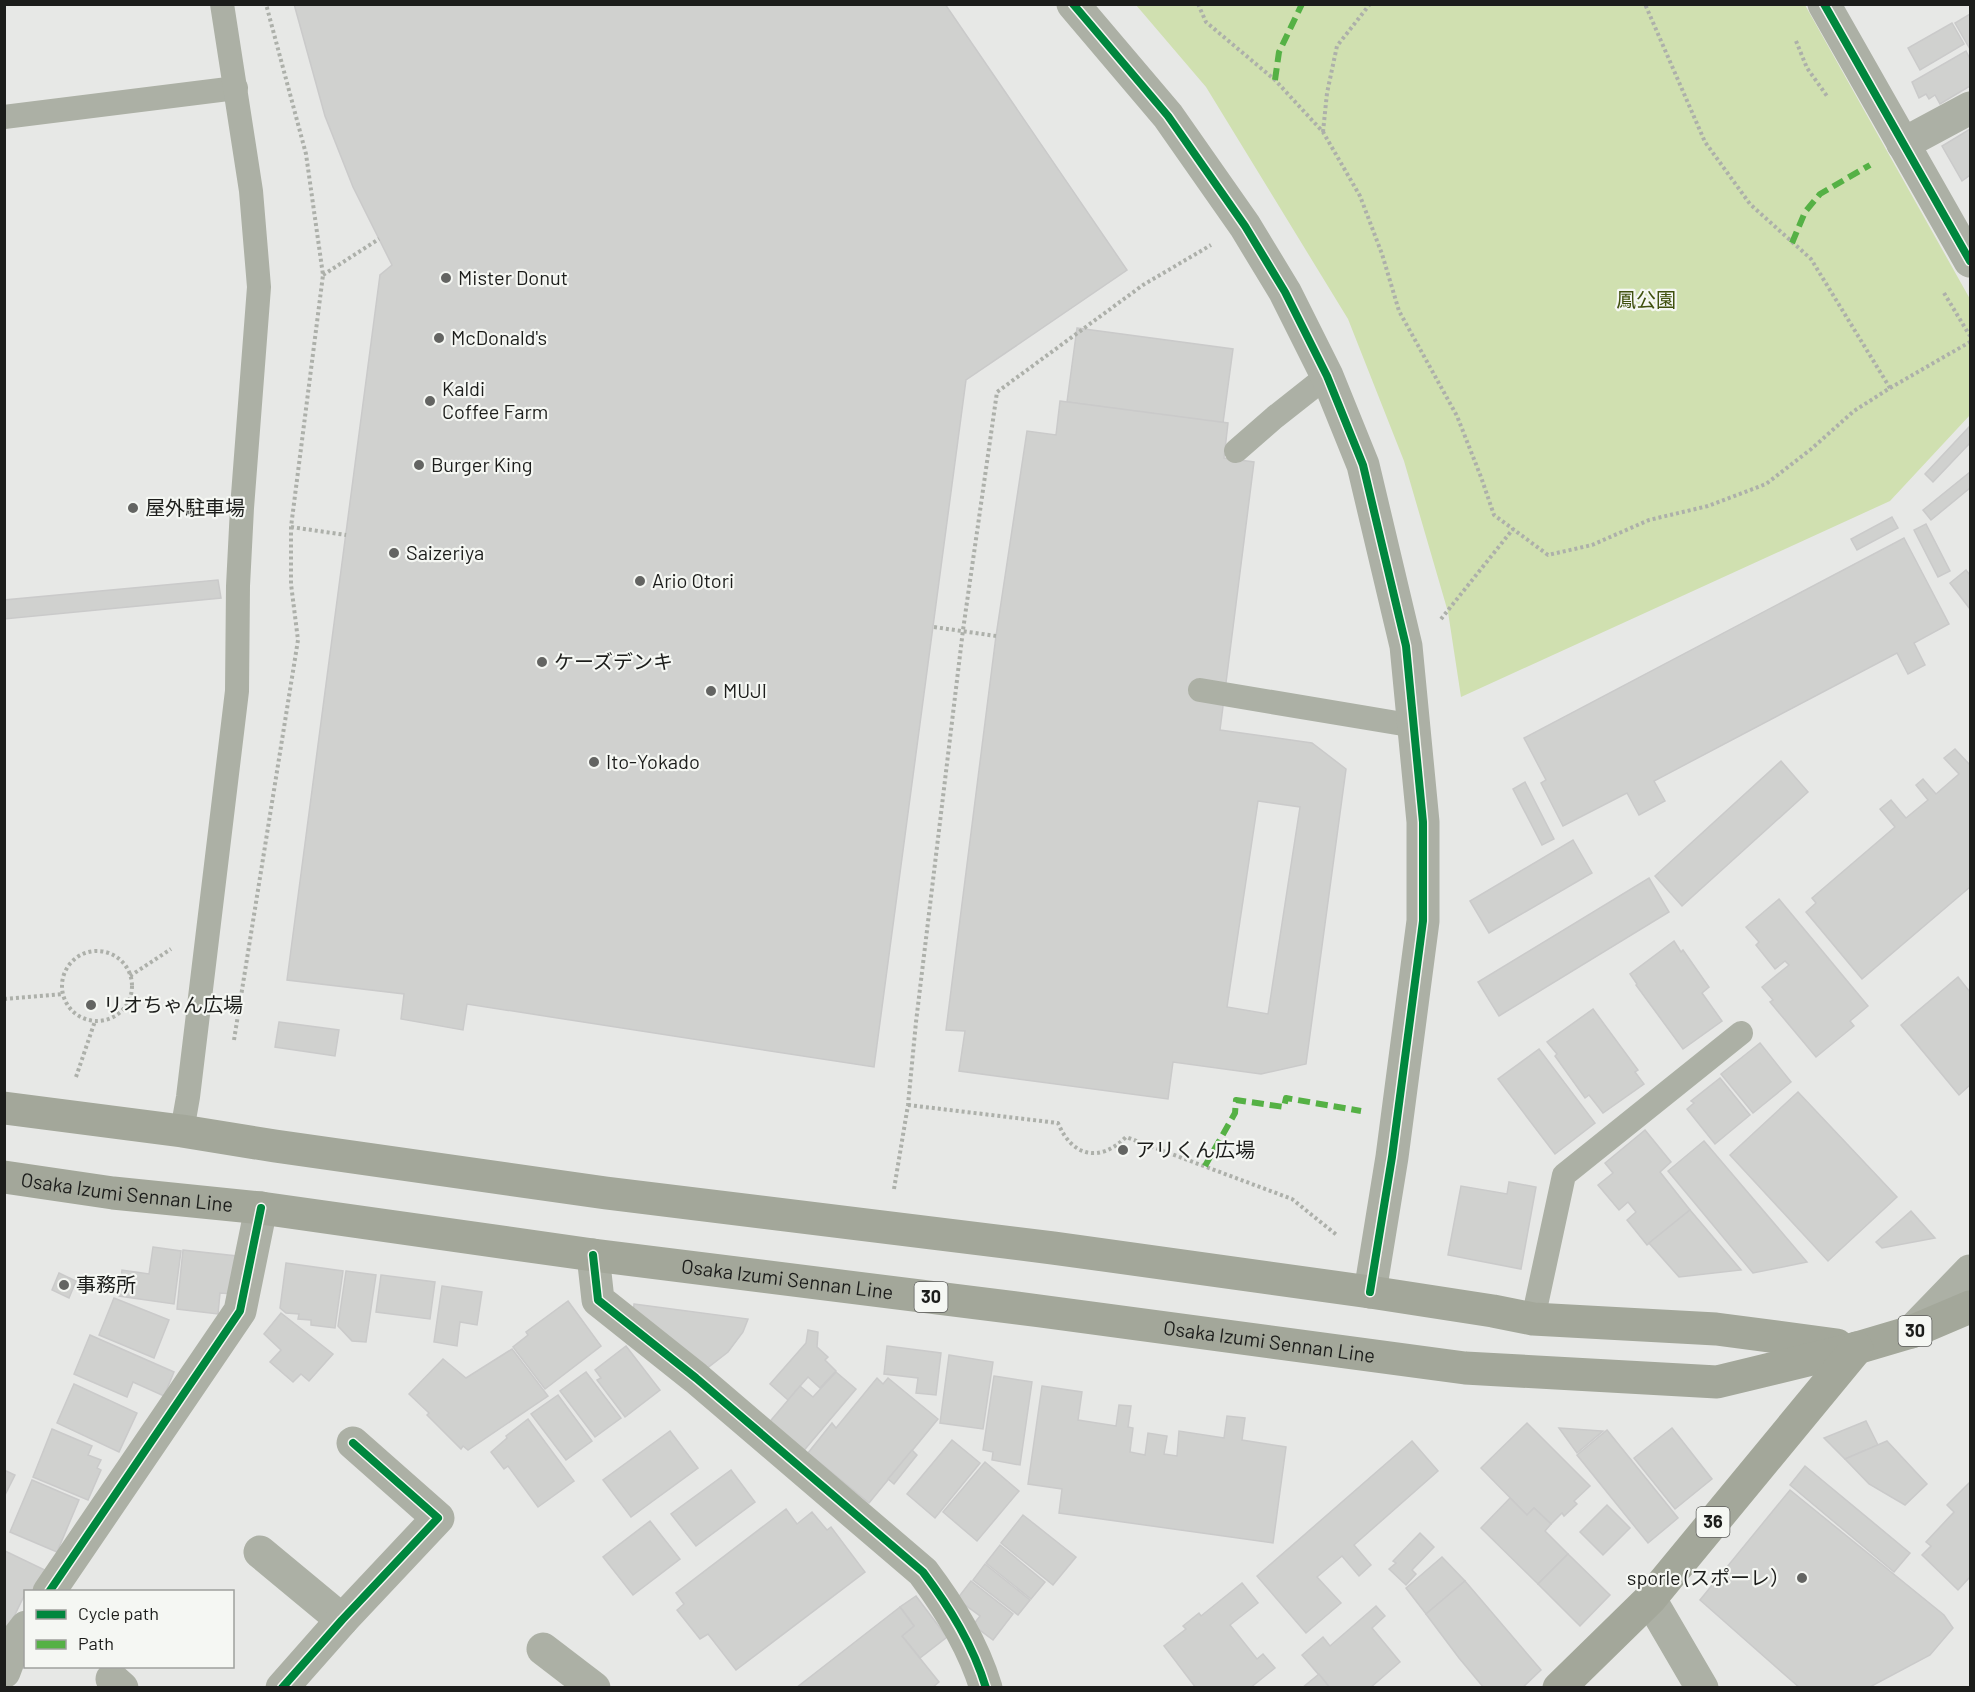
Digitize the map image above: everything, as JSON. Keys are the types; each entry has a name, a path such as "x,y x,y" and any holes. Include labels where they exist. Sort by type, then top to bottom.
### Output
{"main road":[{"name":"Osaka Izumi Sennan Line","path":"4,1108 182,1131 606,1193 1053,1248 1370,1292 1533,1319 1716,1329 1857,1348"},
{"name":"Osaka Izumi Sennan Line","path":"4,1177 114,1193 261,1208 593,1255 1040,1311 1465,1368 1717,1382 1857,1348 1911,1332 1971,1307"},
{"name":"36","path":"1559,1688 1650,1599 1857,1348"}],"street":[{"path":"1073,4 1167,116 1238,217 1285,292 1327,376 1363,465 1406,646 1423,822 1423,921 1392,1157 1370,1292"},
{"path":"1824,4 1971,261"},
{"path":"1903,144 1971,108"},
{"path":"50,1590 240,1311 261,1208"},
{"path":"593,1255 598,1300 696,1378 923,1572 944,1600 975,1653 986,1688"},
{"path":"1911,1332 1971,1271"},
{"path":"282,1688 438,1518 353,1443"},
{"path":"260,1552 342,1620"},
{"path":"1650,1599 1702,1688"},
{"path":"4,1672 16,1640 24,1630"},
{"path":"543,1649 594,1688"}],"lane":[{"path":"182,1131 237,691 238,586 242,508 260,287 251,191 222,4"},
{"path":"4,117 236,88"},
{"path":"1236,451 1327,376"},
{"path":"1200,690 1415,726"},
{"path":"1533,1319 1564,1175 1741,1033"}],"path":[{"path":"233,1047 247,947 298,640 291,584 291,527 323,275 306,154 266,4"},
{"path":"1198,4 1206,22 1275,80 1323,132 1360,196 1382,254 1399,311 1457,416 1494,515 1548,555 1592,545 1649,520 1708,506 1766,484 1810,450 1854,411 1971,342"},
{"path":"1323,132 1327,93 1337,46 1370,4"},
{"path":"1645,4 1705,142 1750,204 1811,259 1890,388"},
{"path":"323,275 379,239"},
{"path":"894,1189 908,1105 963,630 997,392 1143,285 1219,240"},
{"path":"291,527 346,535"},
{"path":"1440,620 1513,529"},
{"path":"934,627 996,636"},
{"path":"93,951 105,952 116,957 125,965 130,976 132,987 125,1008 106,1020 84,1019 74,1013 63,994 62,983 65,971 72,961 82,954 93,951"},
{"path":"4,999 63,994"},
{"path":"75,1080 95,1021"},
{"path":"908,1105 1058,1123 1071,1144 1081,1151 1094,1154 1106,1152 1126,1137 1292,1199 1342,1240"}],"green space":[{"name":"鳳公園","path":"1136,5 1805,5 1970,299 1970,415 1890,501 1461,697 1448,612 1404,461 1348,319 1206,87"}],"building":[{"name":"Ario Otori","path":"294,4 945,4 1127,270 966,380 874,1067 467,1004 463,1030 401,1019 404,994 287,980 380,275 392,265 353,187 325,116"},
{"path":"1970,14 1970,49 1955,23"},
{"path":"1952,23 1964,44 1920,70 1908,48"},
{"path":"1966,51 1970,59 1970,86 1940,104 1935,95 1929,99 1926,94 1919,98 1912,82"},
{"path":"1970,129 1970,175 1962,181 1942,146"},
{"path":"1077,328 1233,349 1223,423 1067,402"},
{"path":"1060,401 1228,423 1224,458 1254,462 1220,730 1312,743 1346,769 1306,1064 1261,1074 1173,1062 1168,1099 959,1071 965,1031 946,1030 996,636 1027,431 1056,435","holes":["1258,801 1300,807 1268,1014 1227,1007"]},
{"path":"1970,426 1970,443 1933,482 1925,474"},
{"path":"1970,472 1970,488 1931,520 1923,510"},
{"path":"1892,517 1898,528 1857,550 1851,539"},
{"path":"1926,524 1950,571 1938,577 1914,530"},
{"path":"1904,538 1949,624 1914,643 1925,665 1908,674 1897,653 1654,781 1665,801 1639,815 1627,793 1563,826 1541,783 1546,780 1524,738"},
{"path":"1966,570 1970,575 1970,609 1950,583"},
{"path":"218,580 221,598 4,619 4,600"},
{"path":"1955,749 1970,765 1970,887 1862,979 1806,912 1816,903 1812,898 1895,827 1880,809 1891,800 1906,818 1928,800 1916,785 1923,779 1936,794 1959,774 1944,758"},
{"path":"1781,761 1808,792 1682,906 1655,876"},
{"path":"1525,782 1554,839 1542,845 1513,789"},
{"path":"1573,840 1592,873 1489,933 1470,901"},
{"path":"1649,878 1669,912 1499,1016 1478,982"},
{"path":"1779,899 1868,1006 1850,1021 1854,1026 1816,1057 1770,1002 1773,1000 1762,987 1789,965 1785,961 1775,969 1756,945 1759,942 1746,927"},
{"path":"1674,941 1709,987 1702,993 1722,1021 1683,1049 1630,974"},
{"path":"1958,977 1970,992 1970,1085 1959,1095 1901,1025"},
{"path":"1593,1009 1638,1070 1635,1072 1644,1084 1603,1113 1589,1095 1585,1098 1547,1042"},
{"path":"279,1022 339,1030 335,1056 275,1047"},
{"path":"1760,1043 1791,1082 1753,1113 1721,1074"},
{"path":"1539,1049 1595,1123 1555,1154 1498,1079"},
{"path":"1720,1078 1750,1115 1715,1144 1687,1109 1694,1103 1691,1101"},
{"path":"1798,1092 1897,1197 1828,1261 1730,1155"},
{"path":"1645,1130 1671,1162 1660,1172 1690,1210 1647,1245 1627,1220 1636,1212 1628,1202 1619,1210 1598,1185 1613,1173 1605,1163"},
{"path":"1704,1141 1807,1262 1753,1273 1668,1171"},
{"path":"1509,1182 1536,1187 1521,1269 1448,1255 1461,1186 1507,1194"},
{"path":"1690,1210 1741,1270 1679,1277 1649,1243"},
{"path":"1911,1211 1935,1238 1882,1248 1876,1242"},
{"path":"153,1247 181,1251 174,1304 119,1296 122,1270 149,1274"},
{"path":"183,1250 237,1256 233,1294 220,1293 218,1314 177,1309"},
{"path":"286,1263 343,1271 335,1328 311,1325 311,1320 298,1319 299,1314 286,1313 280,1308"},
{"path":"346,1271 376,1275 366,1342 352,1341 338,1326"},
{"name":"事務所","path":"59,1273 76,1281 69,1298 52,1290"},
{"path":"381,1275 435,1282 430,1319 376,1312"},
{"path":"442,1286 482,1292 477,1325 460,1322 457,1346 434,1342"},
{"path":"114,1298 169,1320 154,1358 99,1335"},
{"path":"568,1301 601,1346 545,1389 513,1347 528,1335 526,1332"},
{"path":"634,1304 748,1319 743,1332 728,1352 706,1369 633,1316"},
{"path":"281,1313 333,1354 309,1381 301,1374 293,1382 270,1362 281,1350 264,1334"},
{"path":"808,1330 818,1332 817,1347 828,1357 825,1360 836,1371 820,1388 808,1377 788,1400 770,1384 806,1343"},
{"path":"90,1335 174,1372 164,1396 133,1382 127,1397 74,1374"},
{"path":"626,1346 660,1390 625,1417 597,1380 601,1378 595,1370"},
{"path":"887,1346 941,1353 936,1395 916,1393 918,1378 884,1374"},
{"path":"512,1349 548,1396 468,1450 463,1446 461,1449 409,1394 443,1359 466,1378"},
{"path":"949,1355 993,1362 983,1429 940,1423"},
{"path":"586,1372 621,1418 595,1437 560,1391"},
{"path":"836,1372 856,1389 801,1454 767,1425 800,1386 813,1397"},
{"path":"994,1376 1032,1382 1020,1465 992,1460 993,1452 983,1450"},
{"path":"877,1378 883,1384 888,1378 938,1419 869,1503 808,1453 832,1423 836,1428"},
{"path":"74,1384 137,1413 119,1452 57,1423"},
{"path":"1042,1386 1082,1392 1078,1420 1116,1426 1119,1405 1131,1406 1128,1427 1133,1428 1130,1452 1145,1455 1148,1433 1167,1436 1164,1454 1177,1456 1179,1431 1224,1438 1227,1416 1245,1418 1242,1440 1286,1447 1273,1543 1059,1513 1062,1489 1028,1484"},
{"path":"558,1395 592,1441 566,1460 531,1414"},
{"path":"528,1419 574,1481 538,1507 508,1466 504,1469 491,1452 507,1438 506,1436"},
{"path":"1866,1421 1878,1445 1845,1459 1824,1438"},
{"path":"1527,1423 1590,1486 1574,1501 1577,1504 1564,1516 1562,1513 1551,1524 1534,1508 1527,1515 1481,1468"},
{"path":"1559,1428 1603,1431 1577,1453"},
{"path":"1672,1428 1712,1479 1675,1509 1634,1458"},
{"path":"52,1429 92,1446 88,1455 101,1460 97,1468 101,1470 88,1500 33,1477"},
{"path":"1607,1430 1678,1518 1648,1543 1577,1455"},
{"path":"670,1431 698,1468 631,1517 603,1480"},
{"path":"952,1440 980,1463 935,1518 907,1494"},
{"path":"1412,1441 1438,1471 1354,1545 1371,1565 1359,1576 1342,1556 1317,1577 1341,1603 1306,1633 1257,1576"},
{"path":"1887,1441 1927,1484 1905,1505 1869,1484 1845,1459"},
{"path":"912,1450 917,1455 894,1484 888,1479"},
{"path":"985,1462 1019,1491 977,1541 943,1512"},
{"path":"1805,1466 1910,1553 1894,1572 1790,1485"},
{"path":"4,1470 15,1475 4,1497"},
{"path":"731,1470 755,1502 696,1546 671,1514"},
{"path":"32,1480 79,1500 57,1552 10,1532"},
{"path":"1969,1483 1970,1577 1958,1590 1922,1555 1931,1546 1926,1542 1954,1512 1947,1505"},
{"path":"1790,1490 1944,1615 1953,1628 1930,1655 1868,1688 1800,1688 1700,1600"},
{"path":"1510,1498 1527,1515 1534,1508 1551,1524 1545,1531 1568,1554 1538,1584 1481,1528"},
{"path":"1607,1505 1630,1528 1603,1555 1580,1532"},
{"path":"786,1509 797,1524 812,1512 827,1530 831,1527 865,1572 736,1670 708,1634 700,1639 677,1610 684,1604 676,1593"},
{"path":"1023,1515 1076,1557 1053,1585 1001,1543"},
{"path":"650,1521 680,1559 633,1595 603,1557"},
{"path":"1420,1533 1434,1547 1412,1570 1416,1574 1406,1585 1389,1569 1396,1563 1393,1561"},
{"path":"1000,1545 1045,1582 1031,1599 986,1563"},
{"path":"5,1551 47,1571 38,1590 24,1590 24,1596 4,1633"},
{"path":"1568,1554 1610,1595 1580,1626 1538,1584"},
{"path":"1442,1557 1465,1581 1426,1614 1406,1588"},
{"path":"985,1564 1030,1600 1018,1615 973,1580"},
{"path":"971,1581 1013,1614 993,1640 973,1625 980,1616 957,1599"},
{"path":"1465,1581 1541,1670 1522,1688 1484,1688 1426,1614"},
{"path":"1242,1583 1258,1603 1230,1625 1257,1659 1263,1654 1275,1668 1250,1688 1196,1688 1164,1646 1186,1629 1183,1626 1199,1613 1201,1616"},
{"path":"916,1596 947,1637 920,1658 902,1636 914,1626 900,1607"},
{"path":"1376,1606 1385,1616 1372,1628 1400,1662 1370,1688 1330,1688 1302,1655 1323,1637 1330,1646"},
{"path":"900,1607 914,1626 902,1636 939,1682 932,1688 796,1688"},
{"path":"1319,1674 1330,1688 1302,1688"}],"marked path":[{"path":"1275,80 1279,52 1302,4"},
{"path":"1792,243 1805,212 1820,194 1870,165"},
{"path":"1205,1166 1235,1113 1236,1100 1284,1107 1286,1098 1361,1111"}],"cycle path":[{"path":"1073,4 1168,116 1245,226 1285,292 1327,376 1363,465 1406,646 1423,822 1423,921 1392,1157 1370,1292"},
{"path":"1824,4 1970,261"},
{"path":"50,1590 240,1311 261,1208"},
{"path":"593,1255 598,1300 696,1378 923,1572 960,1627 986,1688"},
{"path":"282,1688 438,1518 353,1443"}],"place":[{"name":"Mister Donut","path":"446,278"},
{"name":"McDonald's","path":"439,338"},
{"name":"Kaldi Coffee Farm","path":"430,401"},
{"name":"Burger King","path":"419,465"},
{"name":"屋外駐車場","path":"133,508"},
{"name":"Saizeriya","path":"394,553"},
{"name":"Ario Otori","path":"640,581"},
{"name":"ケーズデンキ","path":"542,662"},
{"name":"MUJI","path":"711,691"},
{"name":"Ito-Yokado","path":"594,762"},
{"name":"リオちゃん広場","path":"91,1005"},
{"name":"アリくん広場","path":"1123,1150"},
{"name":"事務所","path":"64,1285"},
{"name":"sporle (スポーレ）","path":"1802,1578"}]}
